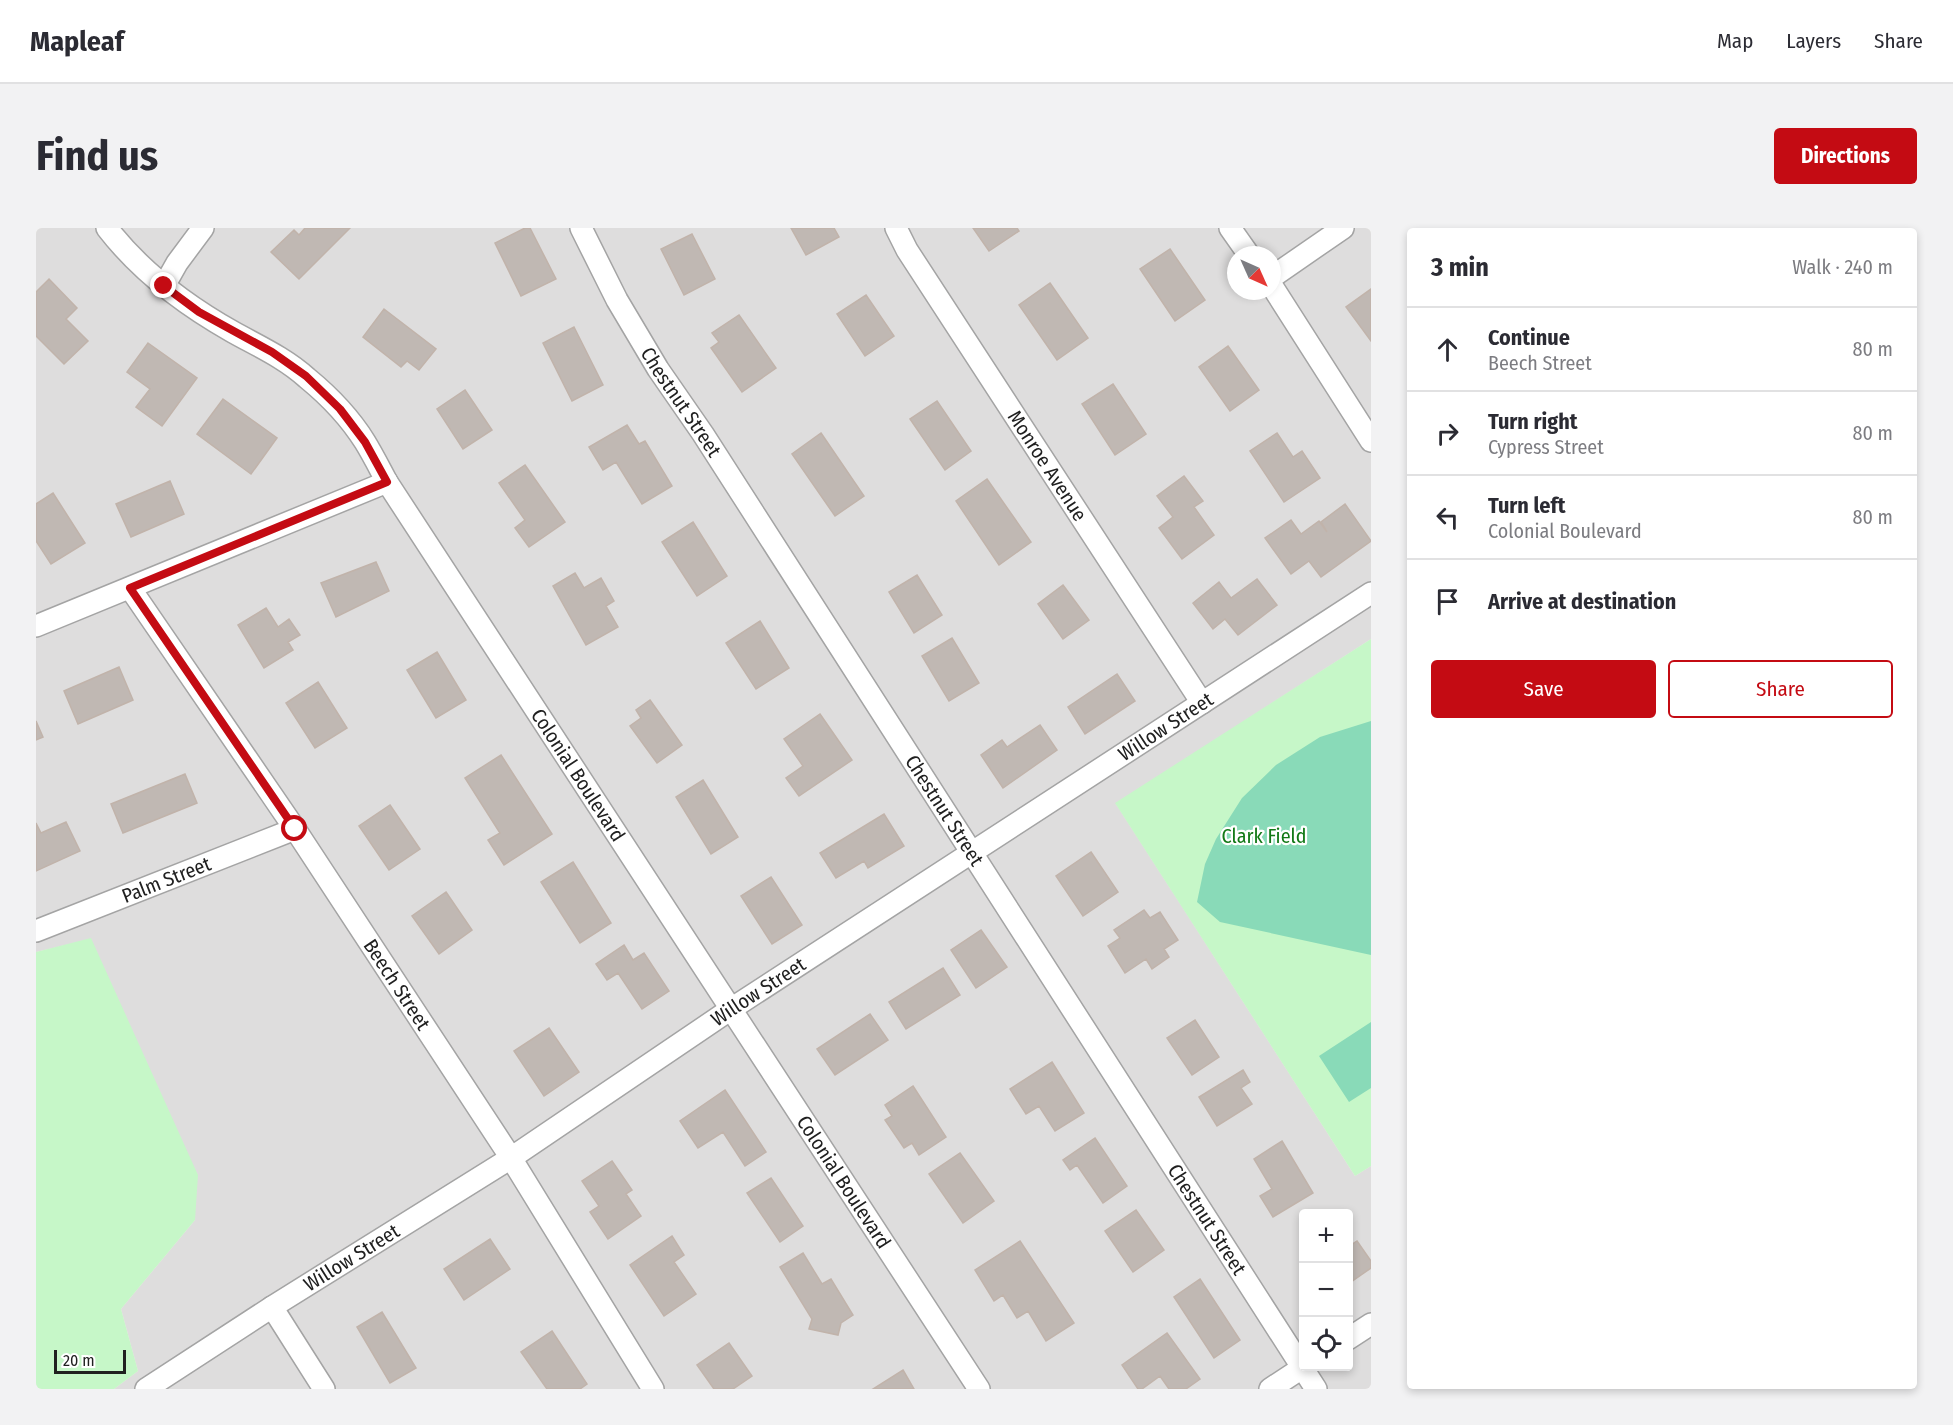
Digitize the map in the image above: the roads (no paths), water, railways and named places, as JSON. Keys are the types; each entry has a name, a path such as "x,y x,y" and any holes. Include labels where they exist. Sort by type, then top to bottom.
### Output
{"street":[{"name":"Colonial Boulevard","path":"107,228 118,242 164,286 199,312 272,352 306,376 340,409 365,442 387,482 979,1389"},
{"path":"164,286 177,263 203,228"},
{"name":"Chestnut Street","path":"581,228 617,300 658,369 703,434 1299,1359"},
{"name":"Monroe Avenue","path":"896,228 920,270 1202,703"},
{"path":"1230,228 1243,246"},
{"path":"1281,271 1343,228"},
{"path":"1281,300 1371,441"},
{"path":"36,626 387,482"},
{"name":"Beech Street","path":"130,588 295,829 511,1158 652,1389"},
{"name":"Willow Street","path":"146,1389 272,1307 511,1158 731,1009 1371,593"},
{"name":"Palm Street","path":"36,931 295,829"},
{"path":"272,1307 324,1389"},
{"path":"1353,1336 1371,1324"},
{"path":"1270,1389 1299,1370"},
{"name":"Chestnut Street","path":"1306,1371 1316,1389"}],"park label":[{"name":"Clark Field","path":"1264,836"}]}
